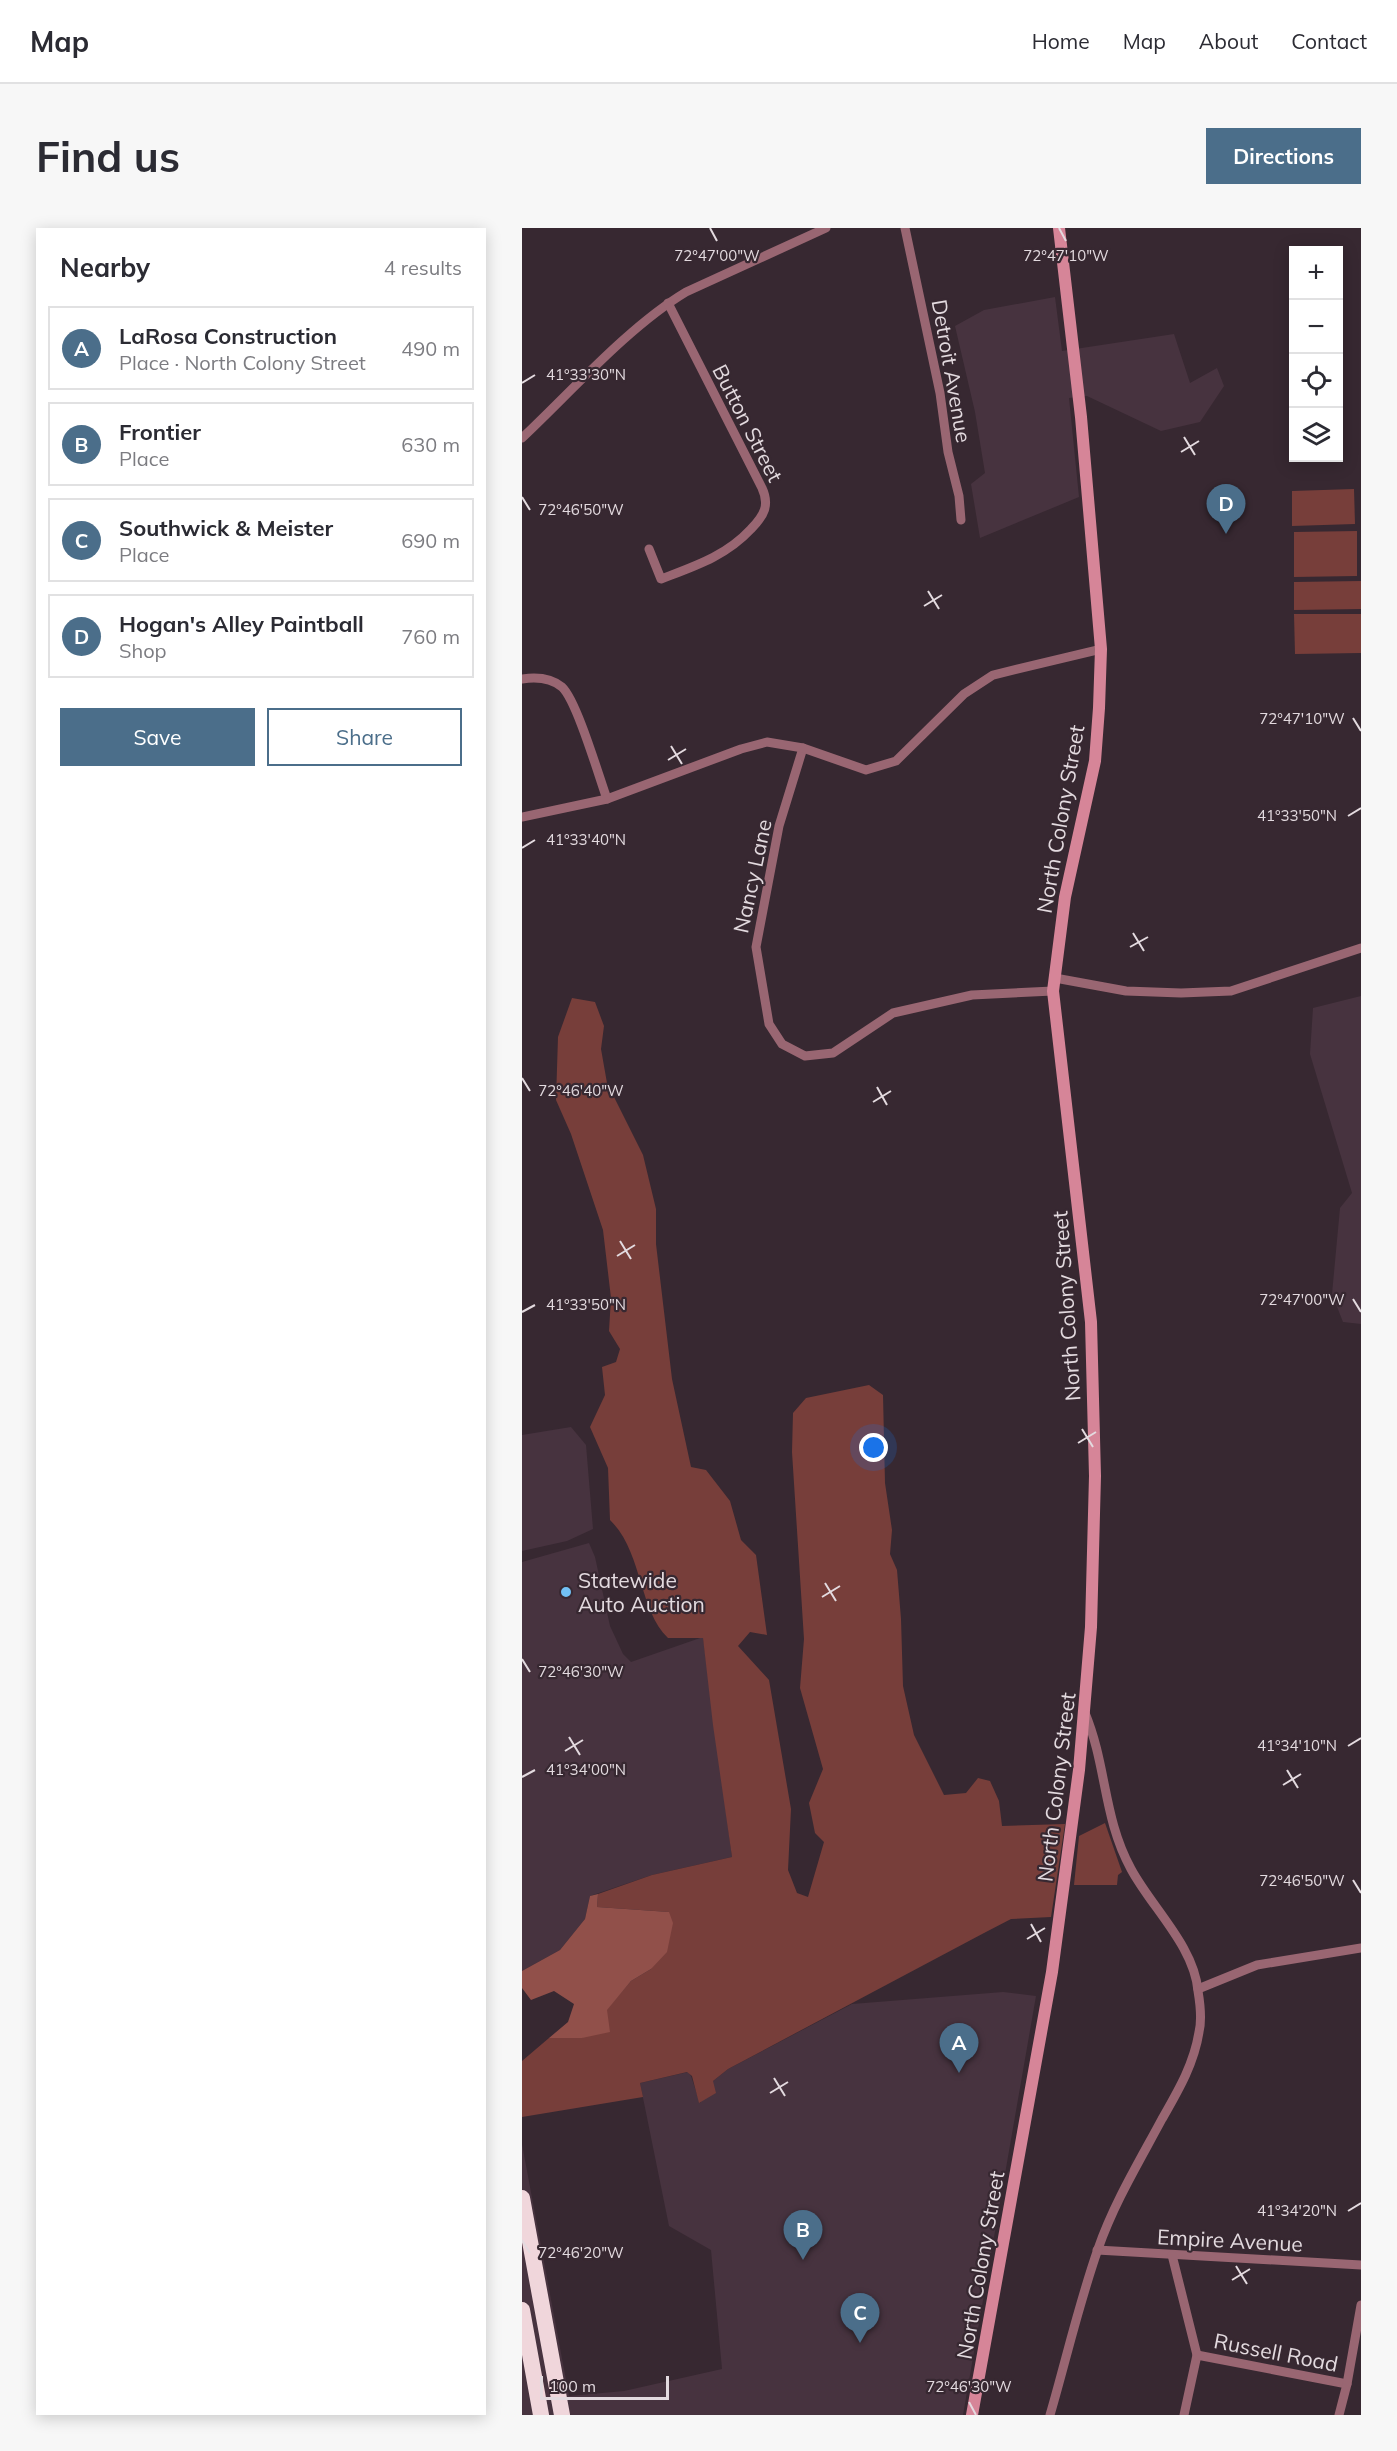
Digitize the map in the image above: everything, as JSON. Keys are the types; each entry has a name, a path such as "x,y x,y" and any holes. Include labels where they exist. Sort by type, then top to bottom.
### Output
{"highway":[{"path":"522,2198 562,2415"},
{"path":"522,2310 542,2415"}],"main road":[{"name":"North Colony Street","path":"972,2415 1050,1983 1085,1713 1091,1627 1095,1476 1090,1322 1053,992 1065,897 1095,761 1101,649 1081,417 1059,228"}],"street":[{"path":"522,438 617,347 668,303 686,292 826,228"},
{"name":"Detroit Avenue","path":"905,228 940,393 948,452 959,496 962,520"},
{"name":"Button Street","path":"649,549 661,579 710,561 732,548 762,516 767,503 762,488 668,303"},
{"path":"522,817 607,799 767,742 803,748 866,770 896,761 978,683 1008,670 1101,649"},
{"path":"522,679 539,677 561,687 574,709 607,799"},
{"name":"Nancy Lane","path":"803,748 779,826 756,947 769,1024 782,1044 806,1056 833,1053 893,1013 972,995 1053,992"},
{"path":"1055,978 1125,991 1231,991 1361,948"},
{"path":"1050,2415 1097,2250 1116,2203 1186,2075 1200,2031 1198,1989 1192,1966 1120,1849 1111,1822 1095,1736 1085,1713"},
{"path":"1198,1989 1257,1965 1361,1948"},
{"name":"Empire Avenue","path":"1097,2250 1361,2265"},
{"path":"1172,2255 1197,2355 1184,2415"},
{"path":"1339,2415 1361,2306"},
{"name":"Russell Road","path":"1197,2355 1347,2384"}],"shaded area":[{"path":"1055,297 1062,351 1174,334 1190,383 1217,368 1224,386 1200,422 1161,431 1087,396 1069,398 1079,497 980,538 971,484 985,473 975,412 955,326 984,310"},
{"path":"1354,489 1355,524 1292,526 1292,491"},
{"path":"1357,531 1357,576 1294,577 1294,532"},
{"path":"1361,581 1361,609 1294,610 1294,582"},
{"path":"1294,614 1361,614 1361,653 1295,654"},
{"path":"1361,996 1361,1324 1343,1322 1332,1294 1340,1208 1352,1193 1310,1054 1313,1008"},
{"path":"572,998 595,1002 604,1026 601,1049 607,1083 643,1155 656,1209 656,1244 672,1379 691,1467 706,1470 730,1501 741,1540 756,1555 767,1635 750,1632 738,1646 769,1680 791,1809 788,1870 797,1893 808,1897 824,1842 815,1833 809,1803 823,1769 800,1688 804,1639 792,1452 793,1413 806,1398 869,1385 883,1395 885,1483 892,1530 890,1554 897,1570 903,1686 914,1735 944,1795 966,1793 978,1778 990,1781 999,1801 1002,1826 1065,1824 1051,1917 1011,1919 984,1933 728,2069 713,2081 716,2093 699,2103 692,2076 687,2072 640,2083 643,2097 522,2117 522,2061 549,2038 582,2038 631,1981 651,1969 669,1912 597,1907 598,1894 652,1875 732,1857 703,1638 668,1638 658,1626 629,1548 621,1533 610,1520 608,1468 590,1427 605,1395 602,1367 616,1362 620,1349 609,1331 611,1298 603,1230 571,1134 556,1100 558,1037"},
{"path":"571,1427 586,1445 593,1529 567,1541 522,1551 522,1435"},
{"name":"Statewide Auto Auction","path":"589,1543 595,1557 610,1626 623,1654 631,1662 703,1637 732,1857 652,1875 590,1896 585,1919 560,1950 522,1971 522,1562"},
{"path":"1105,1823 1122,1872 1118,1875 1117,1885 1074,1885 1079,1836"},
{"path":"598,1894 597,1907 669,1912 673,1923 667,1952 651,1969 631,1981 607,2010 610,2032 582,2038 549,2038 568,2022 574,2004 554,1991 531,2000 522,1988 522,1971 560,1950 585,1919 590,1896"},
{"path":"1003,1992 1036,1996 963,2415 522,2415 522,2144 569,2396 624,2391 722,2369 711,2250 669,2226 640,2083 688,2072 700,2103 713,2081 728,2069 852,2004"}],"place":[{"name":"Hogan's Alley Paintball","path":"1226,534"},
{"name":"Statewide Auto Auction","path":"566,1592"},
{"name":"LaRosa Construction","path":"959,2073"},
{"name":"Frontier","path":"803,2260"},
{"name":"Southwick & Meister","path":"860,2343"}]}
